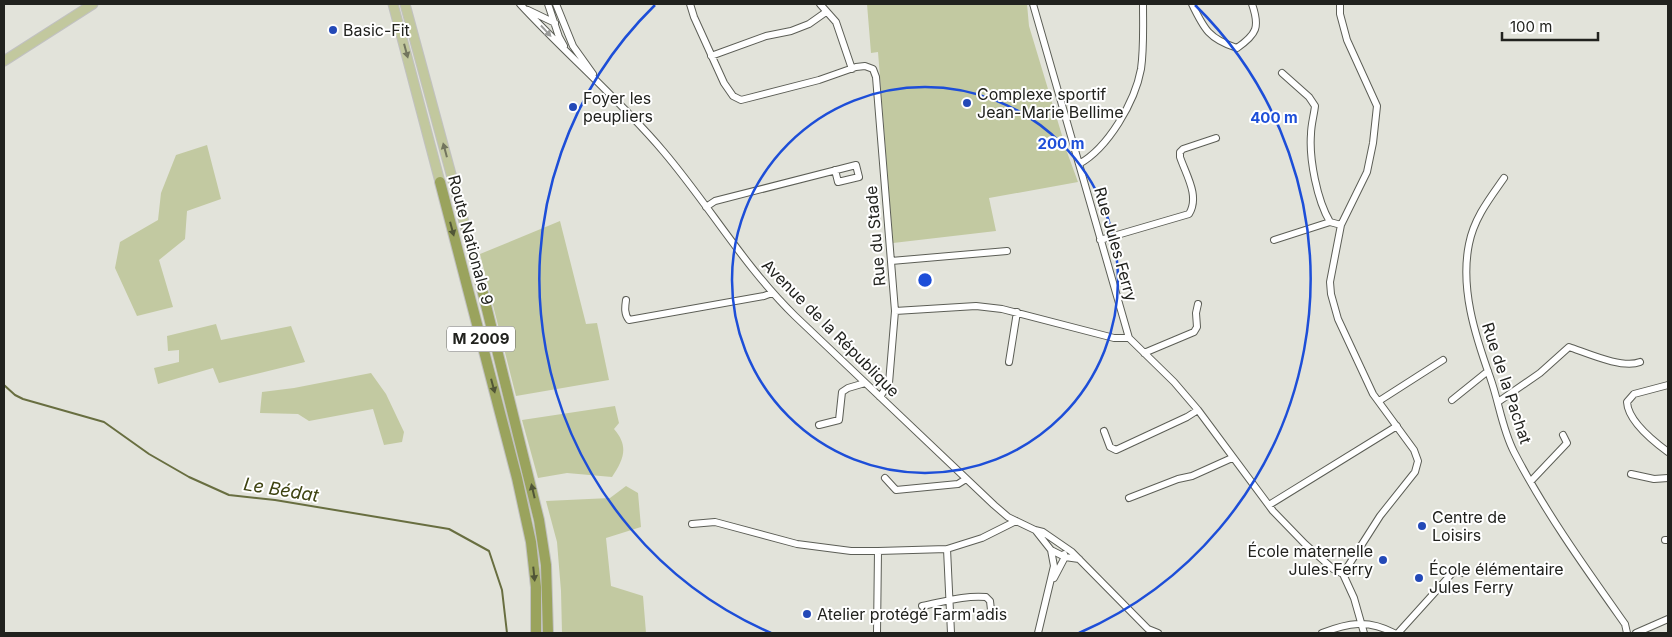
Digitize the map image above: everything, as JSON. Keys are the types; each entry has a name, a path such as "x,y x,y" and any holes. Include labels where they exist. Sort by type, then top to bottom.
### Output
{"highway":[{"name":"Route Nationale 9","path":"440,182 528,526 536,587 536,633"},
{"name":"M 2009","path":"480,282 532,488 542,539 547,580 548,633"}],"main road":[{"path":"4,61 79,8 93,4"},
{"name":"Route Nationale 9","path":"394,4 440,182"},
{"name":"M 2009","path":"405,4 480,282"}],"street":[{"path":"548,4 559,37 568,54"},
{"name":"Avenue de la République","path":"556,4 563,26 573,46 612,98"},
{"path":"690,4 724,83 733,96 741,100 819,80 852,69 836,22 820,4"},
{"name":"Rue Jules Ferry","path":"1033,4 1129,338"},
{"path":"1079,164 1106,142 1120,121 1130,100 1141,70 1143,4"},
{"path":"1192,4 1202,26 1221,43 1237,48 1251,39 1257,27 1252,4"},
{"path":"1340,4 1340,14 1347,40 1377,106 1373,143 1367,172 1341,225 1330,282 1331,294 1338,319 1361,369 1379,401 1418,457 1418,465 1412,476 1380,516 1343,574"},
{"path":"522,6 563,26"},
{"name":"Avenue de la République","path":"522,6 661,148 745,261 772,293 1008,517 1043,532 1082,560 1148,628 1158,633"},
{"path":"711,56 766,36 791,31 810,24 826,12"},
{"name":"Rue du Stade","path":"852,69 865,66 873,69 876,76 895,311 889,383 880,397"},
{"path":"1282,73 1309,96 1315,106 1310,135 1313,166 1320,198 1330,222"},
{"path":"1100,240 1189,214 1193,207 1194,195 1180,158 1180,152 1216,138"},
{"path":"706,207 715,201 835,170"},
{"name":"Rue de la Pachat","path":"1504,178 1480,212 1469,243 1466,269 1472,322 1513,451 1596,583 1625,624 1627,633"},
{"path":"1274,240 1330,222 1341,225"},
{"path":"891,262 1007,251"},
{"path":"626,300 626,317 629,320 772,293"},
{"path":"1144,352 1194,332 1197,327 1196,313 1198,304"},
{"path":"895,311 976,306 1017,312 1114,338 1129,338 1174,382 1198,410 1268,505 1305,544 1333,569 1343,574 1354,598 1364,633"},
{"path":"1009,362 1017,312"},
{"path":"1498,402 1540,373 1569,348 1605,359 1634,365 1640,362"},
{"path":"1379,401 1443,360"},
{"path":"1452,400 1488,371"},
{"path":"819,425 839,420 842,392 848,388 865,383"},
{"path":"1668,385 1634,394 1627,402 1627,410 1654,442 1668,452"},
{"path":"1104,431 1110,447 1116,450 1188,417 1198,410"},
{"path":"1268,505 1397,426"},
{"path":"1531,481 1567,443 1563,435"},
{"path":"1129,498 1178,479 1192,476 1232,458"},
{"path":"1631,474 1654,479 1668,478"},
{"path":"885,478 896,490 958,484 966,479"},
{"path":"692,524 715,522 797,544 850,551 878,551 947,549 982,538 1016,521"},
{"name":"Avenue de la République","path":"1035,530 1051,550 1065,557 1082,560"},
{"path":"1051,584 1065,557 1062,545"},
{"path":"947,549 951,633"},
{"path":"1038,633 1054,566 1051,550"},
{"path":"877,633 878,551"},
{"path":"1398,633 1455,570 1462,572"},
{"path":"922,606 967,597 986,597 990,601 991,610"},
{"path":"1636,633 1668,619"},
{"path":"1322,633 1342,625 1362,624 1382,627 1394,633"}],"green space":[{"name":"Complexe sportif Jean-Marie Bellime","path":"867,4 1027,4 1029,26 1067,152 1078,182 989,198 996,231 893,243 878,52 871,53"},
{"path":"207,145 221,199 187,211 185,239 159,260 173,307 137,316 115,268 120,242 158,220 161,193 176,155"},
{"path":"560,221 586,324 597,323 609,380 516,396 480,254"},
{"path":"216,324 221,340 291,326 305,362 219,383 213,368 158,384 154,368 179,362 179,350 168,351 167,336"},
{"path":"371,373 386,394 404,432 402,442 384,445 373,409 309,421 298,414 260,413 262,392 294,388"},
{"path":"615,406 619,423 614,429 622,441 623,453 612,477 567,473 538,478 522,420"},
{"path":"626,486 638,493 641,527 606,538 611,586 643,596 646,633 562,633 557,542 546,501 610,498"}],"waterway":[{"name":"Le Bédat","path":"4,385 15,395 23,399 104,422 149,454 189,477 229,495 275,500 449,529 489,551 502,590 507,633"}],"place":[{"name":"Basic-Fit","path":"333,30"},
{"name":"Complexe sportif Jean-Marie Bellime","path":"967,103"},
{"name":"Foyer les peupliers","path":"573,107"},
{"name":"Centre de Loisirs","path":"1422,526"},
{"name":"École maternelle Jules Ferry","path":"1383,560"},
{"name":"École élémentaire Jules Ferry","path":"1419,578"},
{"name":"Atelier protégé Farm'adis","path":"807,614"}]}
